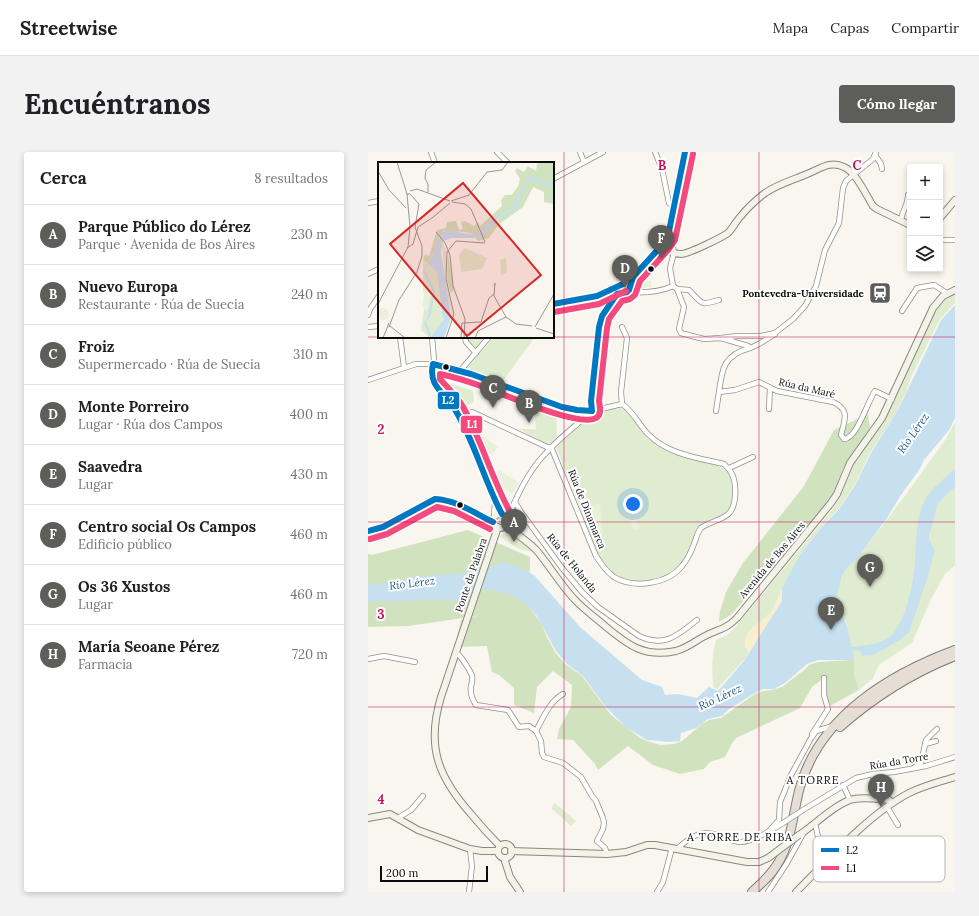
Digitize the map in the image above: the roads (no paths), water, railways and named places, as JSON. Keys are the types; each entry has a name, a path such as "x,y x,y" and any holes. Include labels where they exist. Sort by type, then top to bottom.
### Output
{"highway":[{"path":"752,892 772,873 778,863 788,837 800,788 811,759 833,726 853,707 886,684 922,663 955,650"},
{"path":"797,802 814,761 836,729 879,695 925,669 955,656"}],"street":[{"path":"431,152 435,162"},
{"path":"497,152 507,162"},
{"path":"580,152 584,162"},
{"path":"554,177 603,152"},
{"path":"655,152 662,169 669,203 674,206"},
{"path":"554,304 598,296 618,290 627,284 663,243 670,228 685,152"},
{"path":"876,153 882,169"},
{"path":"716,411 721,374 726,363 736,352 759,344 793,319 814,291 826,250 839,223 843,188 846,181 873,159 876,153"},
{"path":"663,243 674,253 684,254 725,234 756,201 767,192 781,184 827,165 834,164 844,166 848,169 854,176 872,206 907,224"},
{"path":"901,220 906,208 907,200"},
{"path":"943,214 955,200"},
{"path":"368,203 378,201"},
{"path":"670,228 673,232 674,253 670,268 675,288 684,307 679,331 704,339 737,336 761,336 775,333"},
{"path":"943,240 955,240"},
{"path":"630,260 638,271"},
{"path":"368,274 378,269"},
{"path":"627,284 630,289 627,292"},
{"path":"902,311 917,288 934,285 948,294"},
{"path":"618,290 627,292 675,288 689,290 700,303 706,304 720,300"},
{"path":"592,411 591,401 599,327 602,316 618,290"},
{"name":"Avenida de Bos Aires","path":"503,525 537,550 577,602 617,636 638,649 668,652 684,649 703,637 729,626 831,504 837,494 850,463 882,418 892,399 933,308 943,296 955,290"},
{"path":"604,293 610,298 609,304"},
{"path":"368,315 370,309 378,297"},
{"path":"368,327 378,326"},
{"path":"622,327 627,338 621,392 622,404 631,412 648,434 667,448 690,456 724,464 729,468 753,457"},
{"path":"400,338 404,367"},
{"path":"432,338 434,360 431,372 433,382 454,408 460,419 495,501 502,514 505,516 503,525"},
{"path":"465,338 466,342 476,353"},
{"path":"460,371 488,338"},
{"path":"721,338 748,346 750,348"},
{"path":"368,380 416,364 433,364 460,371 559,406 592,411 622,404"},
{"name":"Rúa da Maré","path":"718,392 735,390 757,382 779,392 833,402 842,408 845,414 841,435 842,438 845,439 849,437 862,418 875,391 892,399"},
{"path":"769,409 770,388"},
{"path":"503,525 534,468 551,447 592,411"},
{"path":"460,419 472,412 551,447"},
{"name":"Rúa de Dinamarca","path":"551,447 596,556 604,568 613,577 631,583 644,584 659,581 677,572 690,555 701,528 706,524 723,518 731,512 735,501 735,484 729,468"},
{"path":"368,532 383,528 435,499 442,498 456,502 493,519"},
{"path":"495,501 496,507 493,519 495,526 503,525"},
{"name":"Rúa de Holanda","path":"515,502 562,568 582,592 598,607 639,636 647,640 670,640 697,620"},
{"path":"498,506 521,512"},
{"path":"493,519 498,514 502,514 510,510"},
{"name":"Ponte da Palabra","path":"499,848 453,793 447,783 438,761 434,735 436,711 495,536 503,525"},
{"path":"456,652 460,655 471,673 471,690 476,705 508,710 519,727 529,726 536,732 541,741 542,753 544,757 563,764 578,774 600,809 604,823 603,829 597,841 605,848 607,854"},
{"path":"368,659 384,656 415,662"},
{"path":"768,831 779,820 780,802 790,777 816,726 828,709 824,695 824,678"},
{"path":"536,732 544,715 563,694"},
{"path":"812,736 817,731 833,726"},
{"path":"922,765 926,740 937,729"},
{"path":"812,736 821,733 825,737"},
{"path":"925,744 936,741"},
{"name":"Rúa da Torre","path":"674,849 689,838 698,834 717,835 742,842 783,823 856,778 873,774 912,769 955,757"},
{"path":"873,774 877,799"},
{"path":"853,836 889,805 909,793 955,777"},
{"path":"843,785 850,800"},
{"path":"398,818 411,810 423,796"},
{"path":"511,851 607,854 626,852 651,845 747,862 759,862 768,858 841,805 857,798 889,800 889,805 898,825"},
{"path":"368,818 387,814 398,818 418,830 470,849 482,851 507,845 510,847 511,851"},
{"path":"816,823 819,836"},
{"path":"768,892 787,864 802,834"},
{"path":"499,848 500,856 504,858 510,877 520,892"},
{"path":"469,892 472,866 470,849"},
{"path":"657,892 663,882 674,849"},
{"path":"504,858 508,857 511,851"},
{"path":"796,892 813,875"}],"water":[{"name":"Río Lérez","path":"955,305 955,418 949,430 924,460 887,518 857,559 847,568 842,577 837,595 837,602 847,626 854,657 852,660 818,660 807,664 785,683 774,689 763,689 729,709 722,716 708,719 696,728 681,733 680,741 669,742 647,740 627,728 606,707 583,676 567,664 556,651 537,616 529,606 514,596 495,590 483,590 470,595 463,600 443,601 428,599 399,602 378,601 368,603 368,584 380,584 422,576 474,572 506,562 534,575 580,627 642,680 662,687 665,695 678,694 697,698 709,687 718,691 744,661 782,601 782,588 799,556 821,528 840,508 856,484 871,453 899,408 941,320"},
{"path":"955,469 955,487 937,505 931,531 929,532 929,540 935,550 909,632 900,640 873,655 862,656 859,646 874,644 885,640 894,633 903,617 913,579 917,527 921,510 929,493"}],"waterway":[{"path":"849,648 864,648"}],"place":[{"name":"Centro social Os Campos","path":"661,258"},
{"name":"Monte Porreiro","path":"625,288"},
{"name":"Pontevedra-Universidade","path":"880,293"},
{"name":"Froiz","path":"493,408"},
{"name":"Nuevo Europa","path":"529,423"},
{"name":"Parque Público do Lérez","path":"514,542"},
{"name":"Os 36 Xustos","path":"870,587"},
{"name":"Saavedra","path":"831,630"},
{"name":"María Seoane Pérez","path":"881,807"}],"district":[{"name":"A TORRE","path":"813,780"},
{"name":"A TORRE DE RIBA","path":"740,837"}]}
